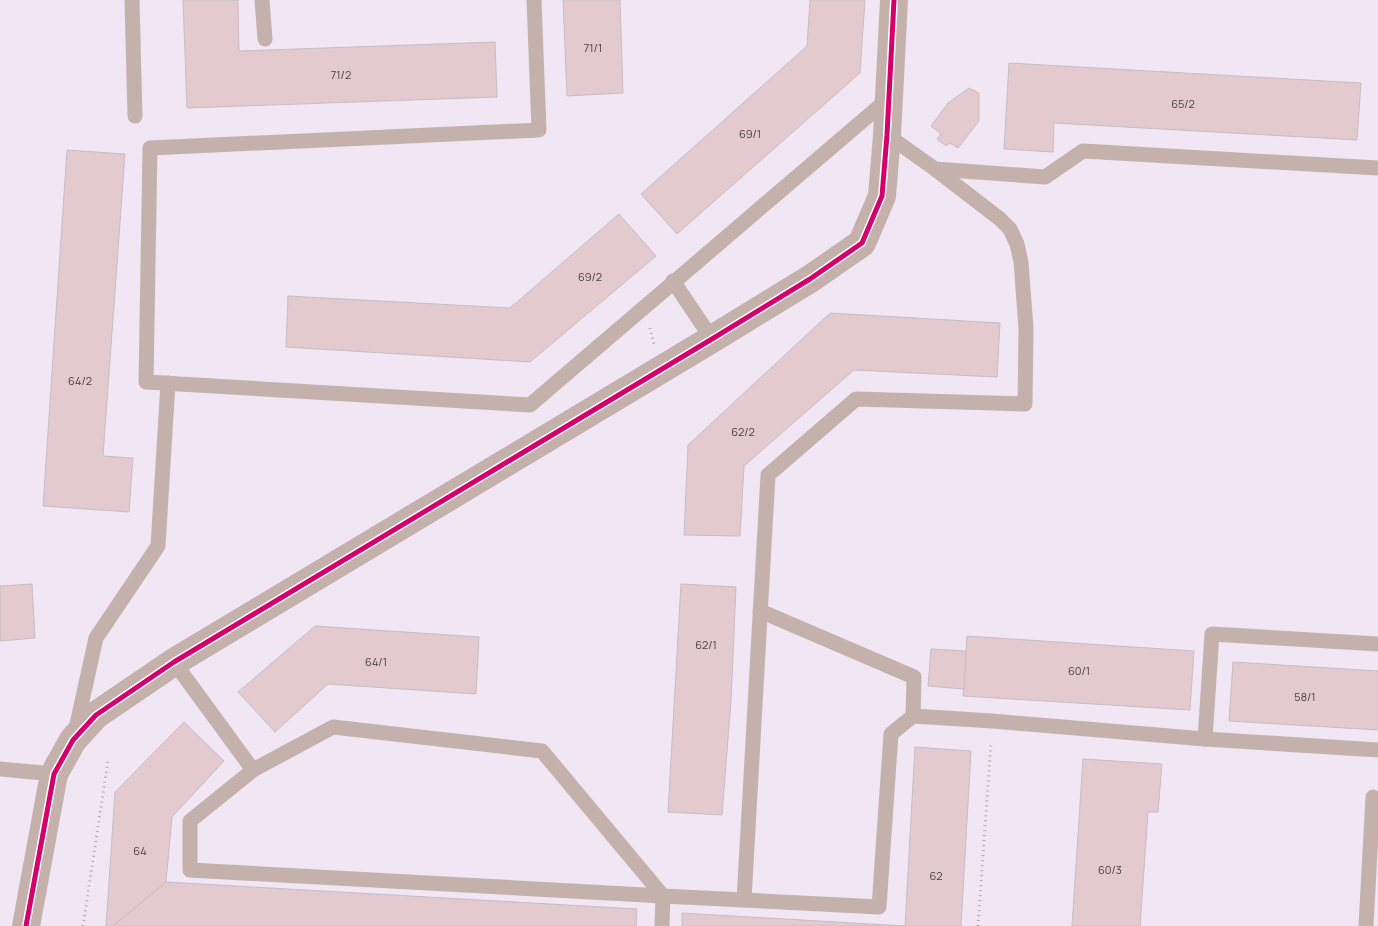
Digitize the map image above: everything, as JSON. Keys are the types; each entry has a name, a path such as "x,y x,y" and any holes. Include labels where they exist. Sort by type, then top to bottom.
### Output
{"street":[{"path":"26,926 54,774 73,740 96,715 174,662 712,339 810,279 862,243 882,196 894,0"}],"lane":[{"path":"132,0 135,116"},
{"path":"262,0 265,39"},
{"path":"534,0 539,130 150,148 146,382 530,404 888,100"},
{"path":"744,900 768,475 856,399 1025,404 1026,328 1022,278 1017,244 1010,229 1000,219 935,169 887,135"},
{"path":"935,169 1045,177 1083,151 1378,168"},
{"path":"673,281 712,339"},
{"path":"73,740 96,638 158,546 168,383"},
{"path":"760,610 914,677 913,716"},
{"path":"1205,740 1212,634 1378,644"},
{"path":"174,662 253,770"},
{"path":"662,926 664,896 542,751 334,727 253,770 190,821 190,870 664,896 879,907 891,734 913,716 992,720 1205,740 1378,750"},
{"path":"0,769 54,774"},
{"path":"1366,926 1373,797"}],"path":[{"path":"978,926 992,720"},
{"path":"83,926 108,761"}],"building":[{"path":"183,0 238,0 239,51 495,42 497,97 187,108"},
{"path":"563,0 620,0 623,93 567,96"},
{"path":"810,0 865,0 860,73 677,234 641,194 807,46"},
{"path":"1009,63 1361,83 1357,140 1054,123 1053,152 1004,149"},
{"path":"969,88 979,93 979,121 958,148 950,143 946,146 937,139 941,134 931,126 948,103"},
{"path":"67,150 125,154 103,456 133,458 129,512 43,506"},
{"path":"619,214 656,256 530,362 286,347 288,296 510,308"},
{"path":"830,313 1000,323 997,377 854,370 744,466 740,536 684,535 688,445"},
{"path":"32,584 35,638 0,641 0,586"},
{"path":"681,584 736,587 731,701 722,815 668,812"},
{"path":"315,626 479,637 476,694 328,684 275,732 238,692"},
{"path":"967,636 1194,651 1190,710 963,696"},
{"path":"931,649 966,651 964,689 928,686"},
{"path":"1233,662 1378,671 1378,730 1229,721"},
{"path":"184,722 224,761 172,817 166,882 113,926 106,926 115,792"},
{"path":"915,747 971,751 961,926 905,926"},
{"path":"1083,759 1162,764 1158,812 1148,812 1140,926 1072,926"},
{"path":"166,882 637,909 636,926 113,926"},
{"path":"682,913 905,926 682,926"}],"cycle path":[{"path":"26,926 54,774 73,740 96,715 174,662 712,339 810,279 862,243 882,196 894,0"}]}
